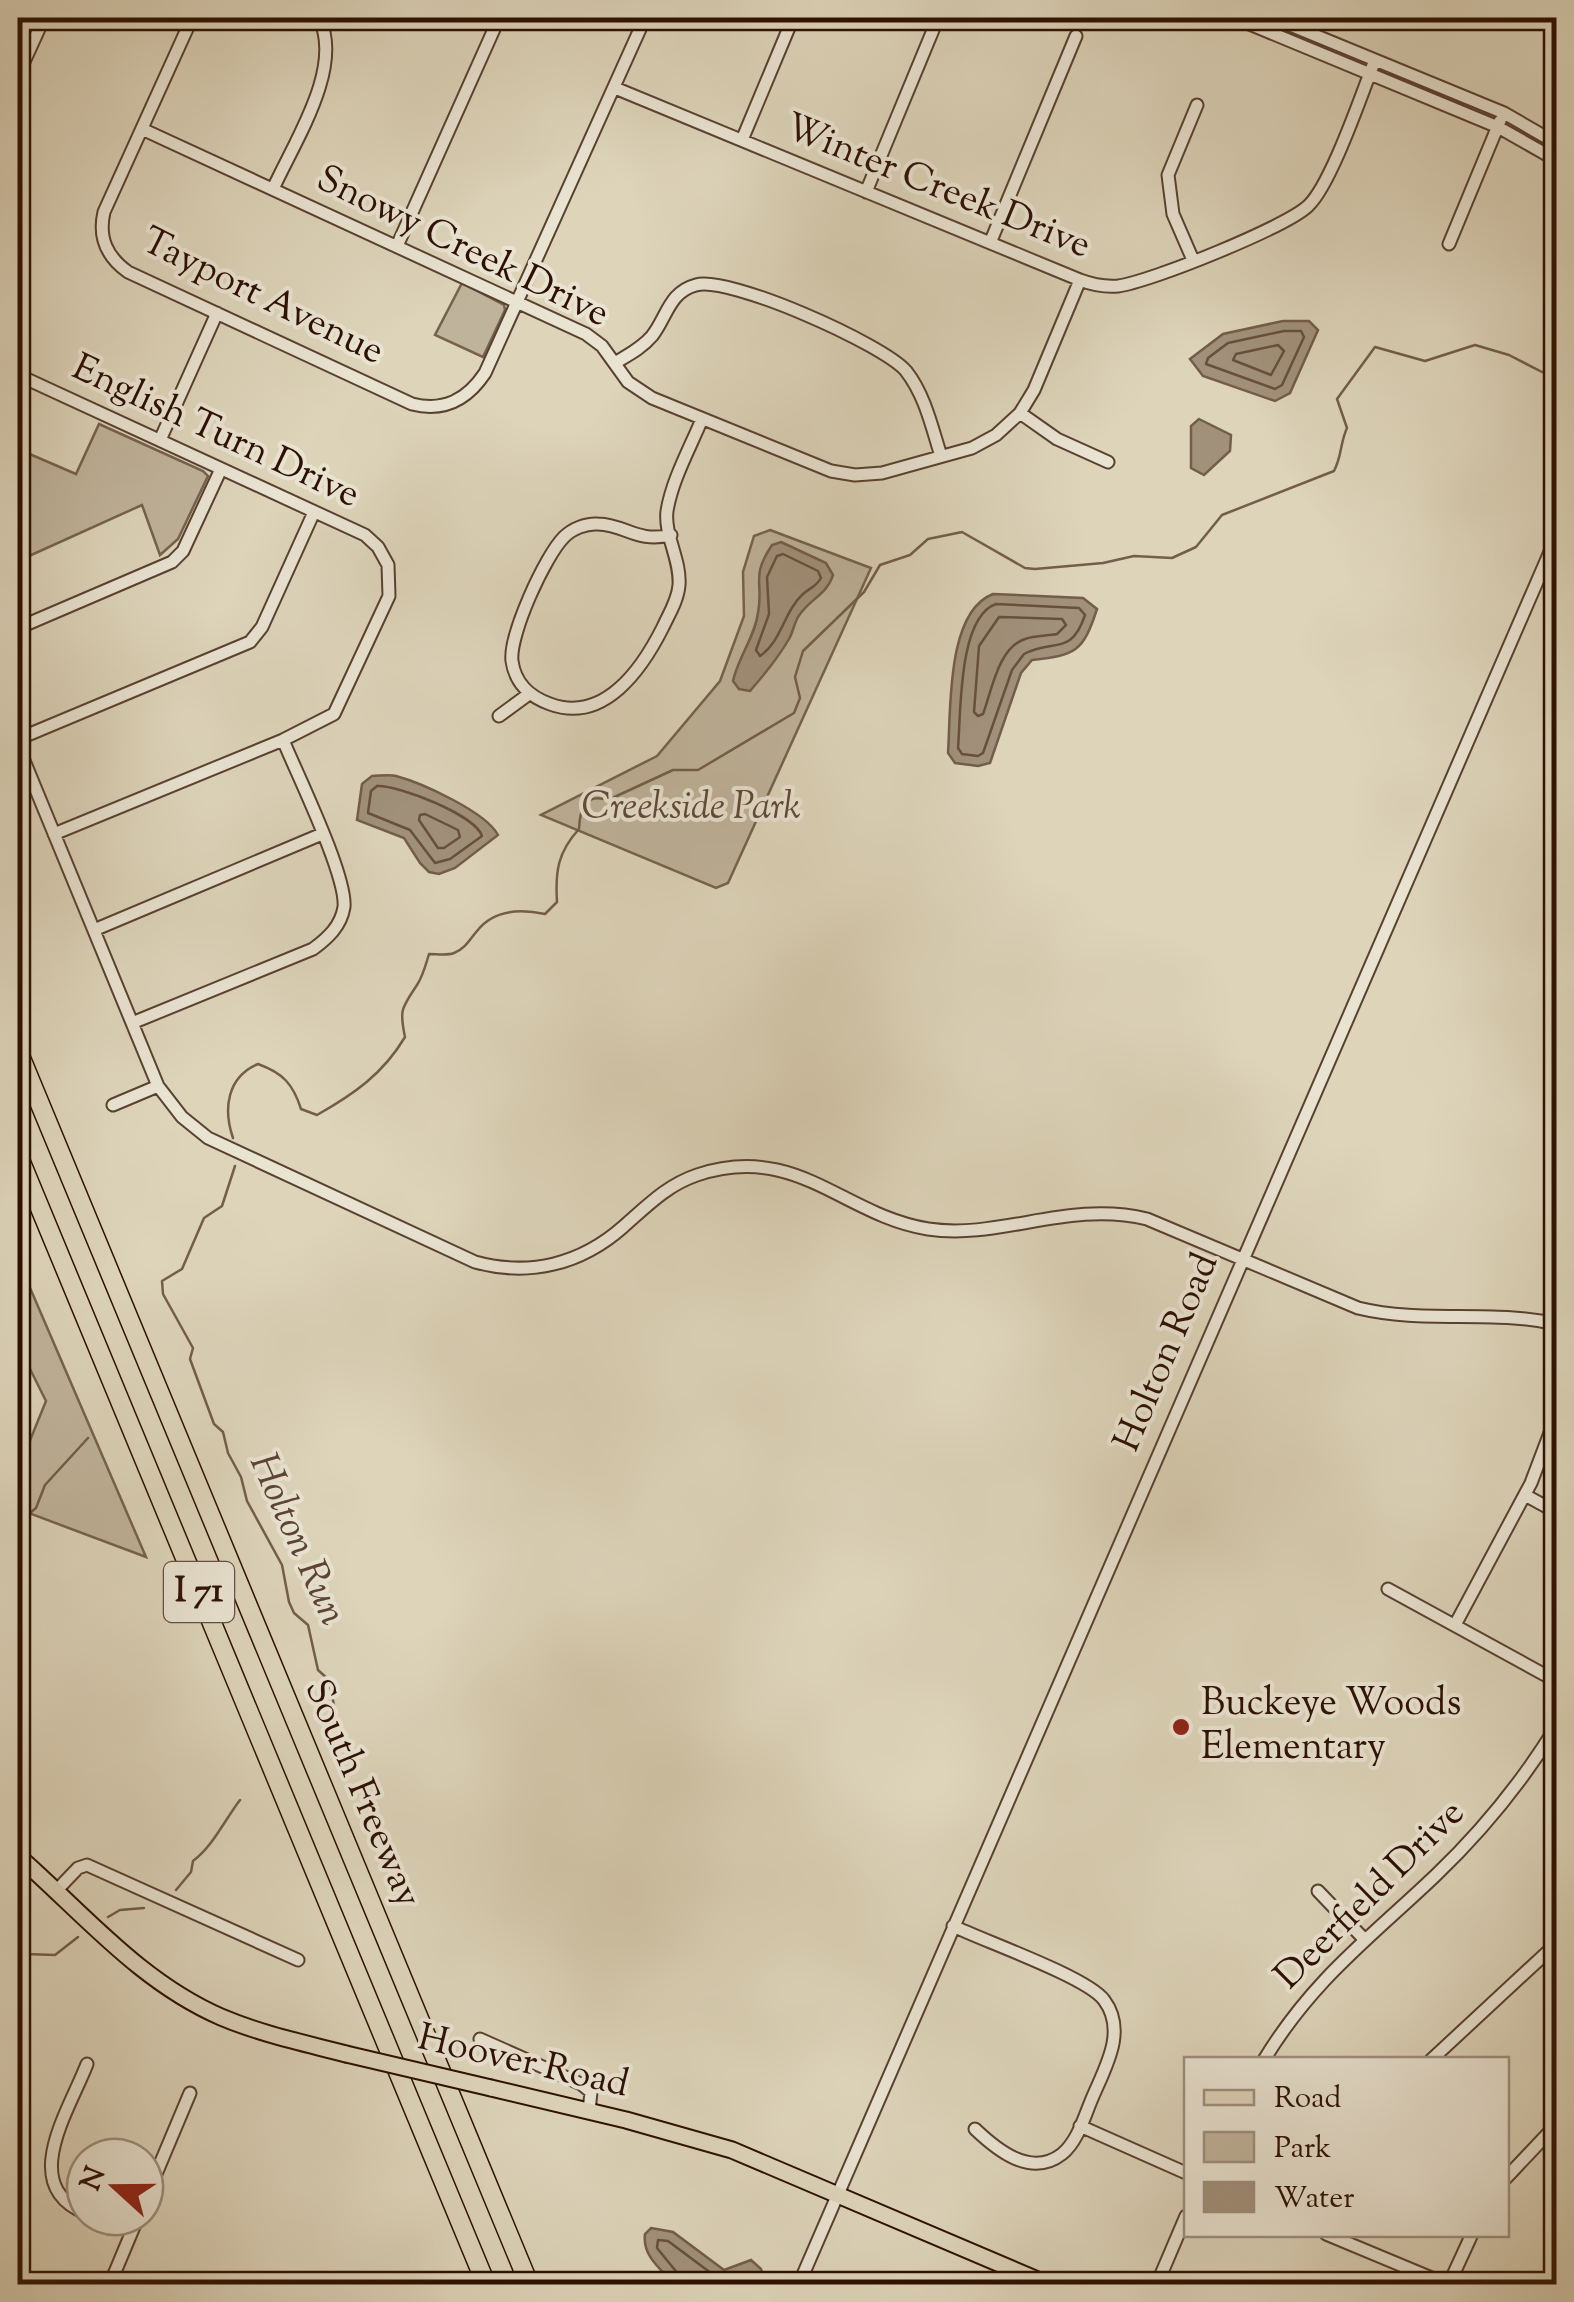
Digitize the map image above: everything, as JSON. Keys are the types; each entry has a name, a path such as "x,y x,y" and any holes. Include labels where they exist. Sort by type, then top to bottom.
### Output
{"highway":[{"name":"South Freeway","path":"18,1051 530,2284"},
{"name":"South Freeway","path":"18,1155 486,2284"}],"main road":[{"name":"Hoover Road","path":"18,1856 127,1957 184,1998 248,2027 732,2150 1047,2284"}],"street":[{"path":"18,75 44,18"},
{"name":"Tayport Avenue","path":"192,18 104,212 102,237 115,262 128,272 412,404 445,406 463,398 486,374 518,302"},
{"path":"272,188 324,77 328,53 319,18"},
{"path":"397,246 499,18"},
{"path":"518,302 645,18"},
{"path":"742,140 793,18"},
{"path":"866,192 938,18"},
{"path":"1235,18 1498,127 1556,160"},
{"path":"1274,18 1504,113 1556,143"},
{"path":"990,243 1076,36"},
{"name":"Winter Creek Drive","path":"616,88 1096,286 1145,280 1288,220 1310,205 1324,184 1374,60"},
{"path":"1192,260 1173,214 1168,175 1197,106"},
{"path":"1449,244 1504,113"},
{"name":"Snowy Creek Drive","path":"142,129 586,334 602,346 628,382 652,398 842,474 882,473 972,448 996,435 1020,413"},
{"path":"1080,280 1034,390 1020,413 1057,439 1108,462"},
{"path":"615,363 653,335 680,293 698,284 729,286 860,339 898,364 924,404 941,456"},
{"path":"160,440 217,313"},
{"name":"English Turn Drive","path":"18,375 365,535 378,547 388,565 389,596 338,709 322,723 54,834"},
{"path":"671,536 654,539 600,524 583,526 567,534 554,549 513,642 515,674 529,694 560,708 582,709 601,702 640,668 674,605 679,587 679,562 666,518 702,419"},
{"path":"18,628 172,562 183,551 221,469"},
{"path":"314,512 262,627 250,642 18,742 158,1086 182,1117 208,1138 449,1252 495,1267 517,1269 569,1262 606,1241 660,1193 700,1174 738,1168 786,1170 894,1218 929,1229 963,1230 1110,1212 1147,1220 1358,1308 1390,1316 1512,1316 1556,1324"},
{"name":"Holton Road","path":"799,2284 1556,538"},
{"path":"499,716 529,694"},
{"path":"132,1023 313,949 330,936 344,908 344,894 283,740"},
{"path":"94,930 322,834"},
{"path":"114,1105 158,1086"},
{"path":"1454,1625 1525,1495 1543,1458 1556,1417"},
{"path":"1525,1495 1556,1512"},
{"path":"1388,1589 1556,1681"},
{"name":"Deerfield Drive","path":"1266,2057 1314,1991 1364,1938 1472,1839 1511,1794 1556,1727"},
{"path":"56,1890 78,1868 87,1865 298,1960"},
{"path":"1318,1891 1364,1938"},
{"path":"952,1926 1083,1983 1104,2001 1115,2026 1115,2040 1080,2126 1062,2155 1042,2162 1021,2162 997,2150 975,2129"},
{"path":"1434,2057 1556,1944"},
{"path":"480,2039 581,2084 590,2092 589,2111"},
{"path":"65,2203 49,2169 87,2064"},
{"path":"165,2152 190,2093"},
{"path":"1509,2175 1556,2125"},
{"path":"1080,2126 1184,2172"},
{"path":"1157,2284 1184,2221"},
{"path":"110,2284 129,2237"},
{"path":"1333,2237 1448,2284 1471,2237"}],"green space":[{"path":"462,283 504,305 483,357 435,335"},
{"path":"99,424 208,476 178,539 160,555 142,505 18,561 18,449 76,474"},
{"name":"Creekside Park","path":"770,530 871,568 728,883 716,888 541,815 657,756 720,681 744,616 743,572 754,536"},
{"path":"18,1260 146,1557 18,1509 18,1470 46,1401 18,1345"}],"water":[{"path":"1283,321 1309,321 1318,330 1290,393 1275,401 1203,376 1190,359 1223,334"},
{"path":"1199,419 1231,435 1230,451 1204,475 1191,468 1191,426"},
{"path":"781,542 826,563 833,575 827,587 798,617 785,646 760,679 750,691 739,689 733,681 756,622 761,565 772,545"},
{"path":"993,594 1083,598 1097,609 1076,649 1032,660 1021,673 990,763 955,763 948,753 951,689 959,641 978,604"},
{"path":"372,776 396,776 437,792 481,817 498,835 455,868 439,874 429,872 404,838 357,820 362,784"},
{"path":"651,2228 673,2232 724,2270 751,2260 761,2269 765,2284 674,2284 646,2249 645,2234"}],"waterway":[{"path":"233,1138 228,1116 230,1095 248,1070 258,1064 274,1071 286,1080 301,1109 317,1115 367,1082 396,1050 405,1037 403,1009 421,978 429,954 458,951 491,918 517,911 545,914 557,902 559,862 579,829 585,804 593,799 608,800 673,770 698,770 794,713 800,698 795,677 803,651 864,592 880,565 910,555 928,539 962,532 1025,568 1103,563 1134,556 1172,558 1196,547 1222,515 1334,471 1347,428 1337,399 1375,347 1425,361 1475,345 1509,355 1542,372 1553,373 1556,368"},
{"name":"Holton Run","path":"235,1166 222,1206 204,1218 182,1269 162,1281 163,1294 193,1348 190,1359 214,1424 223,1432 247,1501 282,1565 289,1602 294,1613 308,1625 318,1670 329,1680 336,1716"},
{"path":"18,1523 36,1508 45,1485 88,1438"},
{"name":"Holton Run","path":"176,1890 240,1800"},
{"name":"Holton Run","path":"108,1917 120,1910 144,1908"},
{"name":"Holton Run","path":"18,1962 25,1954 55,1955 78,1937"}],"place":[{"name":"Buckeye Woods Elementary","path":"1181,1727"}]}
